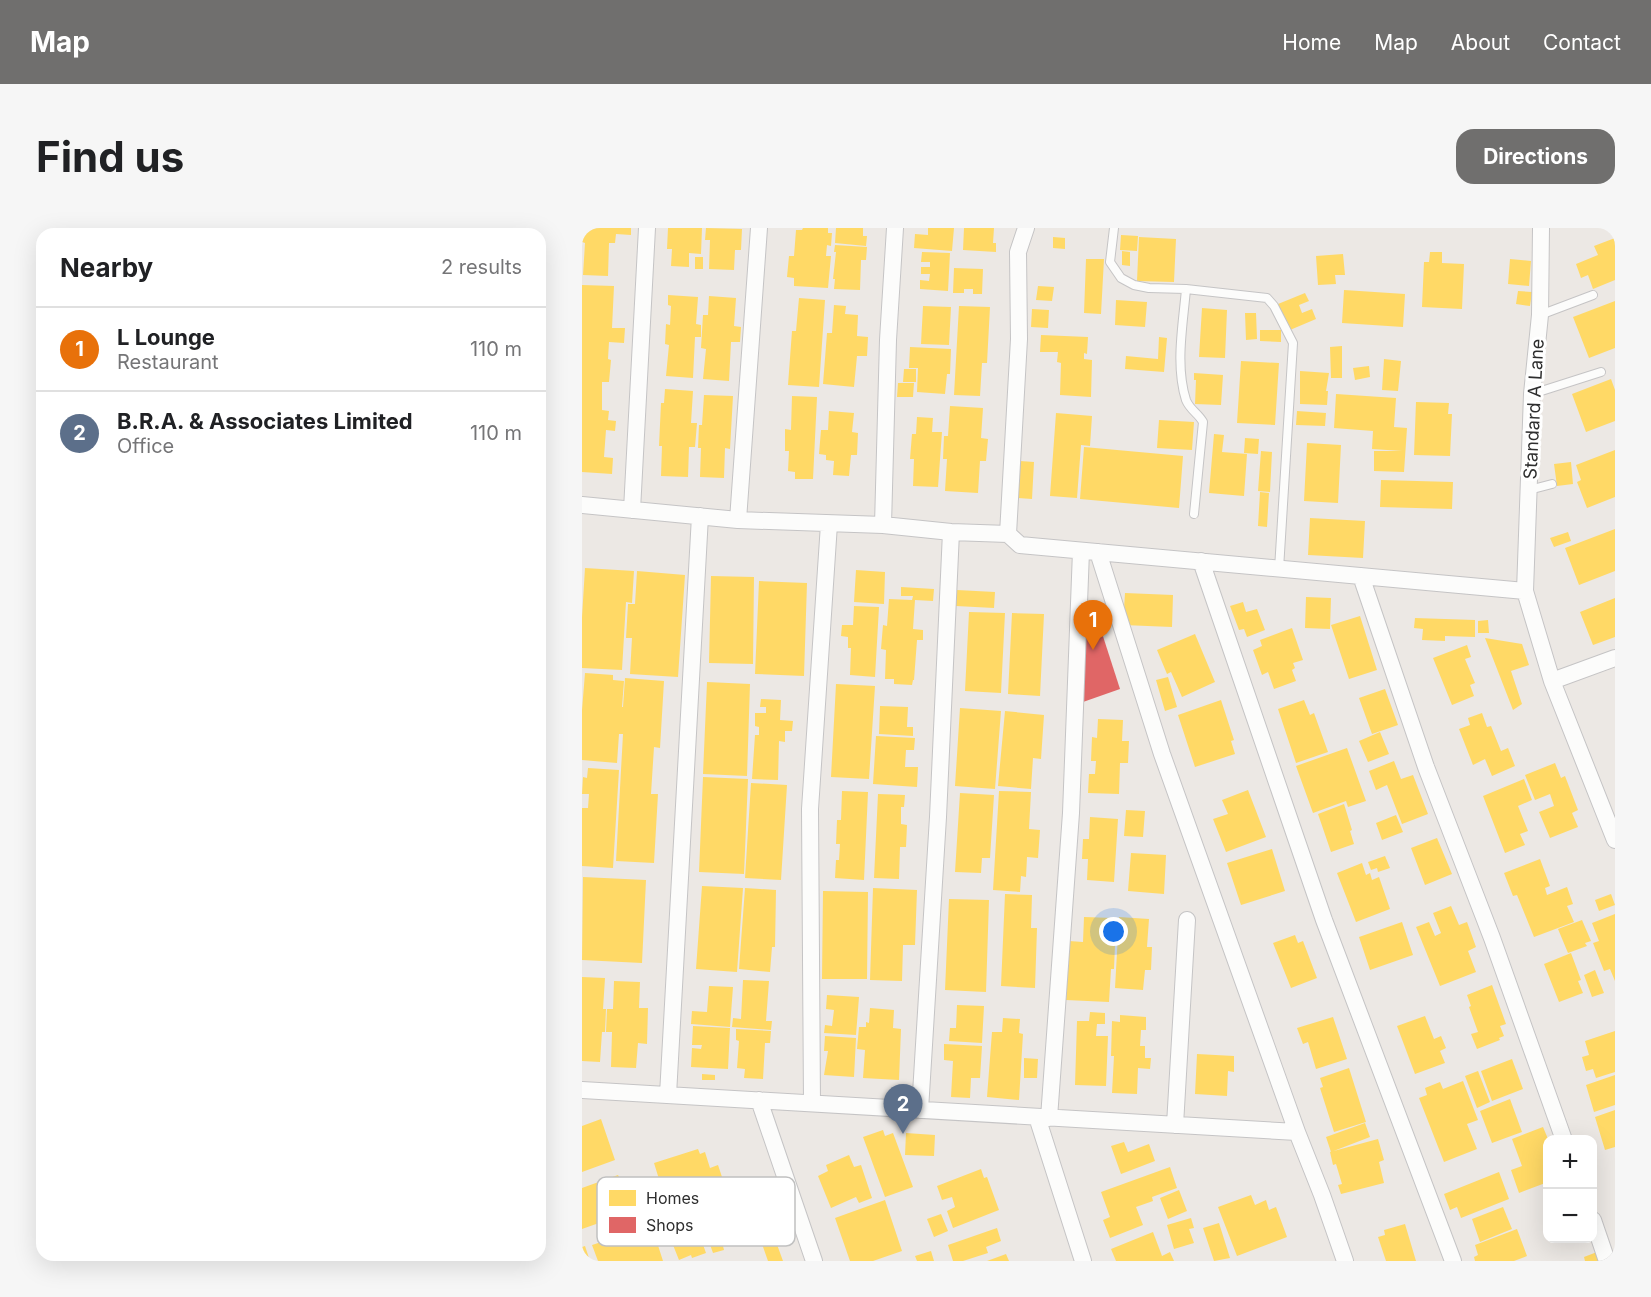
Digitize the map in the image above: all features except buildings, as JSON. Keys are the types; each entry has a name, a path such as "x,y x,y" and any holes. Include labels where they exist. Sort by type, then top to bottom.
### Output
{"street":[{"path":"632,510 646,228"},
{"path":"738,520 759,228"},
{"path":"883,525 888,340 896,228"},
{"path":"1008,534 1019,339 1018,252 1026,228"},
{"name":"Standard A Lane","path":"1541,228 1540,315 1532,394 1525,591 1552,681 1608,802 1615,840"},
{"path":"582,505 738,520 883,525 951,532 1008,534 1020,545 1525,591"},
{"path":"668,1095 700,516"},
{"path":"812,1104 810,808 830,524"},
{"path":"920,1110 938,817 951,532"},
{"path":"1081,550 1071,813 1043,1117 1083,1261"},
{"path":"1098,552 1162,754 1345,1261"},
{"path":"1201,561 1324,920 1453,1261"},
{"path":"1361,576 1426,767 1492,938 1562,1135"},
{"path":"1552,681 1615,658"},
{"path":"1175,1125 1187,920"},
{"path":"582,1090 1297,1132"},
{"path":"759,1100 785,1177"},
{"path":"795,1205 814,1261"},
{"path":"1597,1232 1607,1261"}],"lane":[{"path":"1114,228 1110,262 1122,278 1134,285 1149,288 1186,289 1268,298 1293,343 1279,569"},
{"path":"1186,289 1180,349 1182,382 1191,410 1199,415 1203,422 1194,514"},
{"path":"1540,315 1593,295"},
{"path":"1532,394 1601,372"},
{"path":"1529,490 1552,484"}],"place":[{"name":"L Lounge","path":"1093,650"},
{"name":"B.R.A. & Associates Limited","path":"903,1134"}]}
